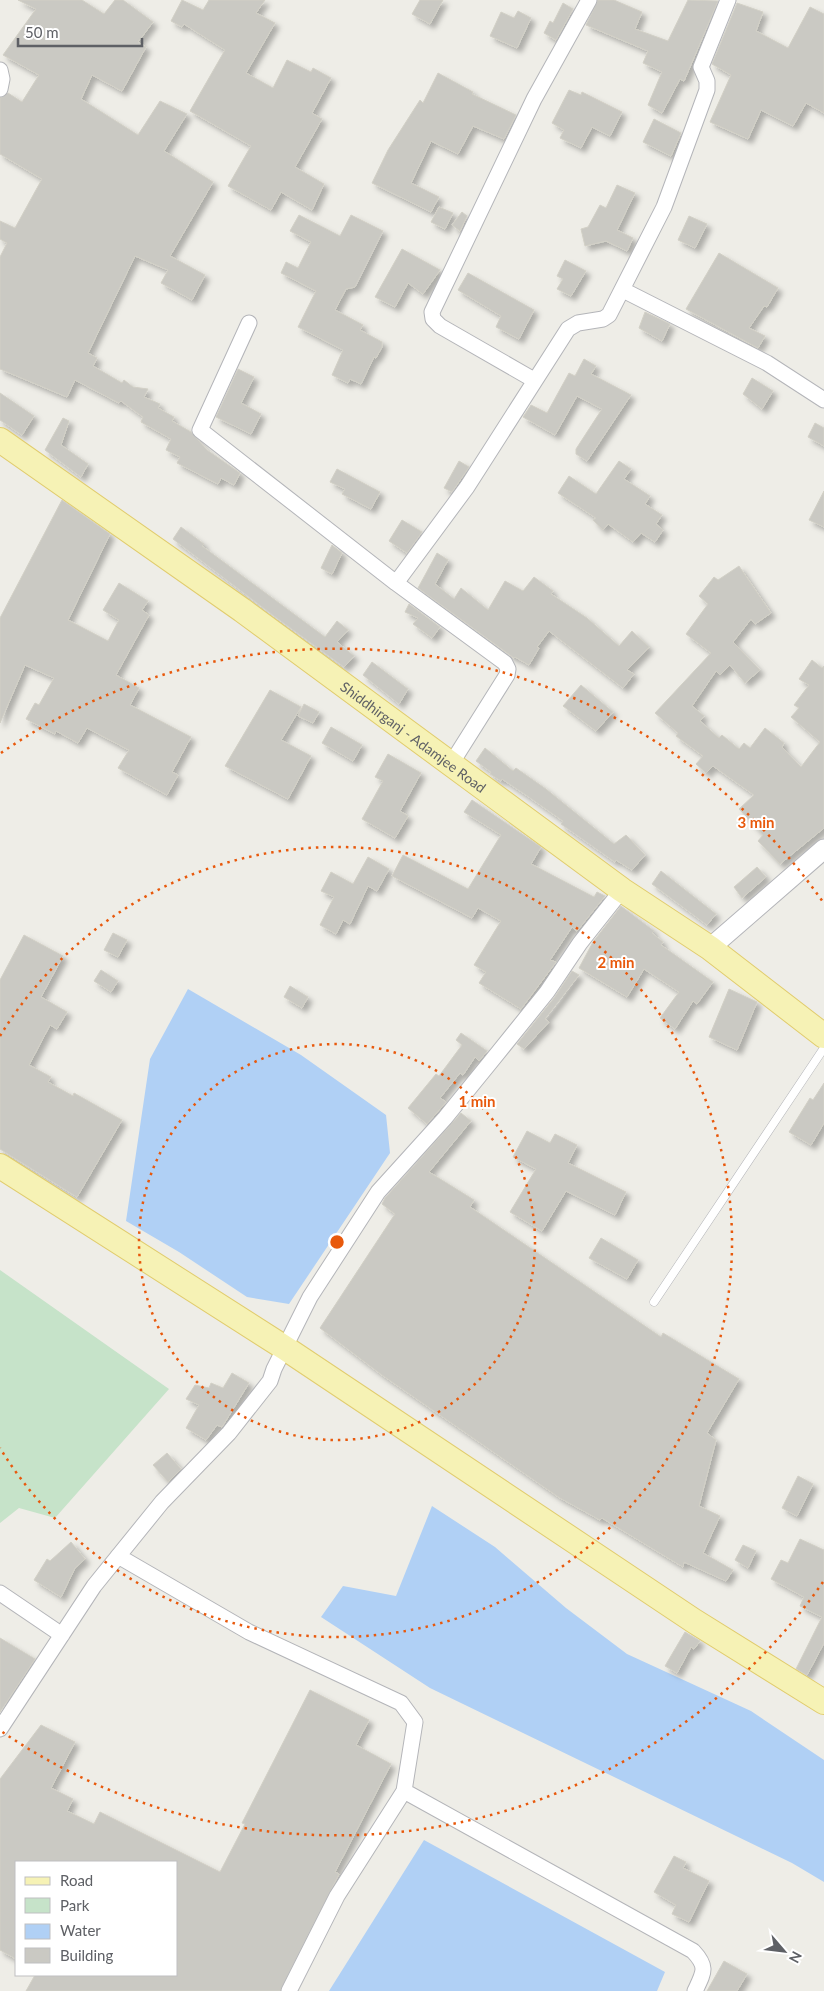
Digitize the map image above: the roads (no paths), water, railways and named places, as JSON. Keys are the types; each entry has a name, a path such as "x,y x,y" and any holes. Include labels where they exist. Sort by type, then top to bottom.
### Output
{"main road":[{"name":"Shiddhirganj - Adamjee Road","path":"0,440 242,610 622,890 710,948 824,1036"},
{"path":"0,1166 285,1348 694,1621 824,1702"}],"street":[{"path":"534,380 440,326 433,319 432,312 534,99 589,0"},
{"path":"396,583 467,487 568,329 578,323 603,319 609,315 664,207 707,90 707,81 701,66 728,0"},
{"path":"0,70 2,79 0,89"},
{"path":"623,290 767,363 824,400"},
{"path":"250,323 200,430 396,583 505,663 508,669 507,675 451,764"},
{"path":"710,948 824,849"},
{"path":"0,1729 94,1586 162,1502 229,1433 270,1381 310,1297 378,1192 445,1118 494,1059 548,992 580,943 622,890"},
{"path":"118,1556 249,1632 401,1703 415,1722 404,1791 337,1896 289,1991"},
{"path":"0,1593 62,1635"},
{"path":"404,1791 692,1951 702,1961 704,1968 695,1991"}],"lane":[{"path":"654,1302 824,1048"}],"water":[{"path":"188,989 301,1055 386,1115 390,1153 289,1304 247,1297 179,1252 126,1221 150,1059"},
{"path":"432,1506 495,1547 566,1608 627,1654 751,1711 824,1760 824,1882 792,1863 430,1688 321,1617 343,1586 396,1596"},
{"path":"424,1840 665,1972 657,1991 329,1991"}]}
